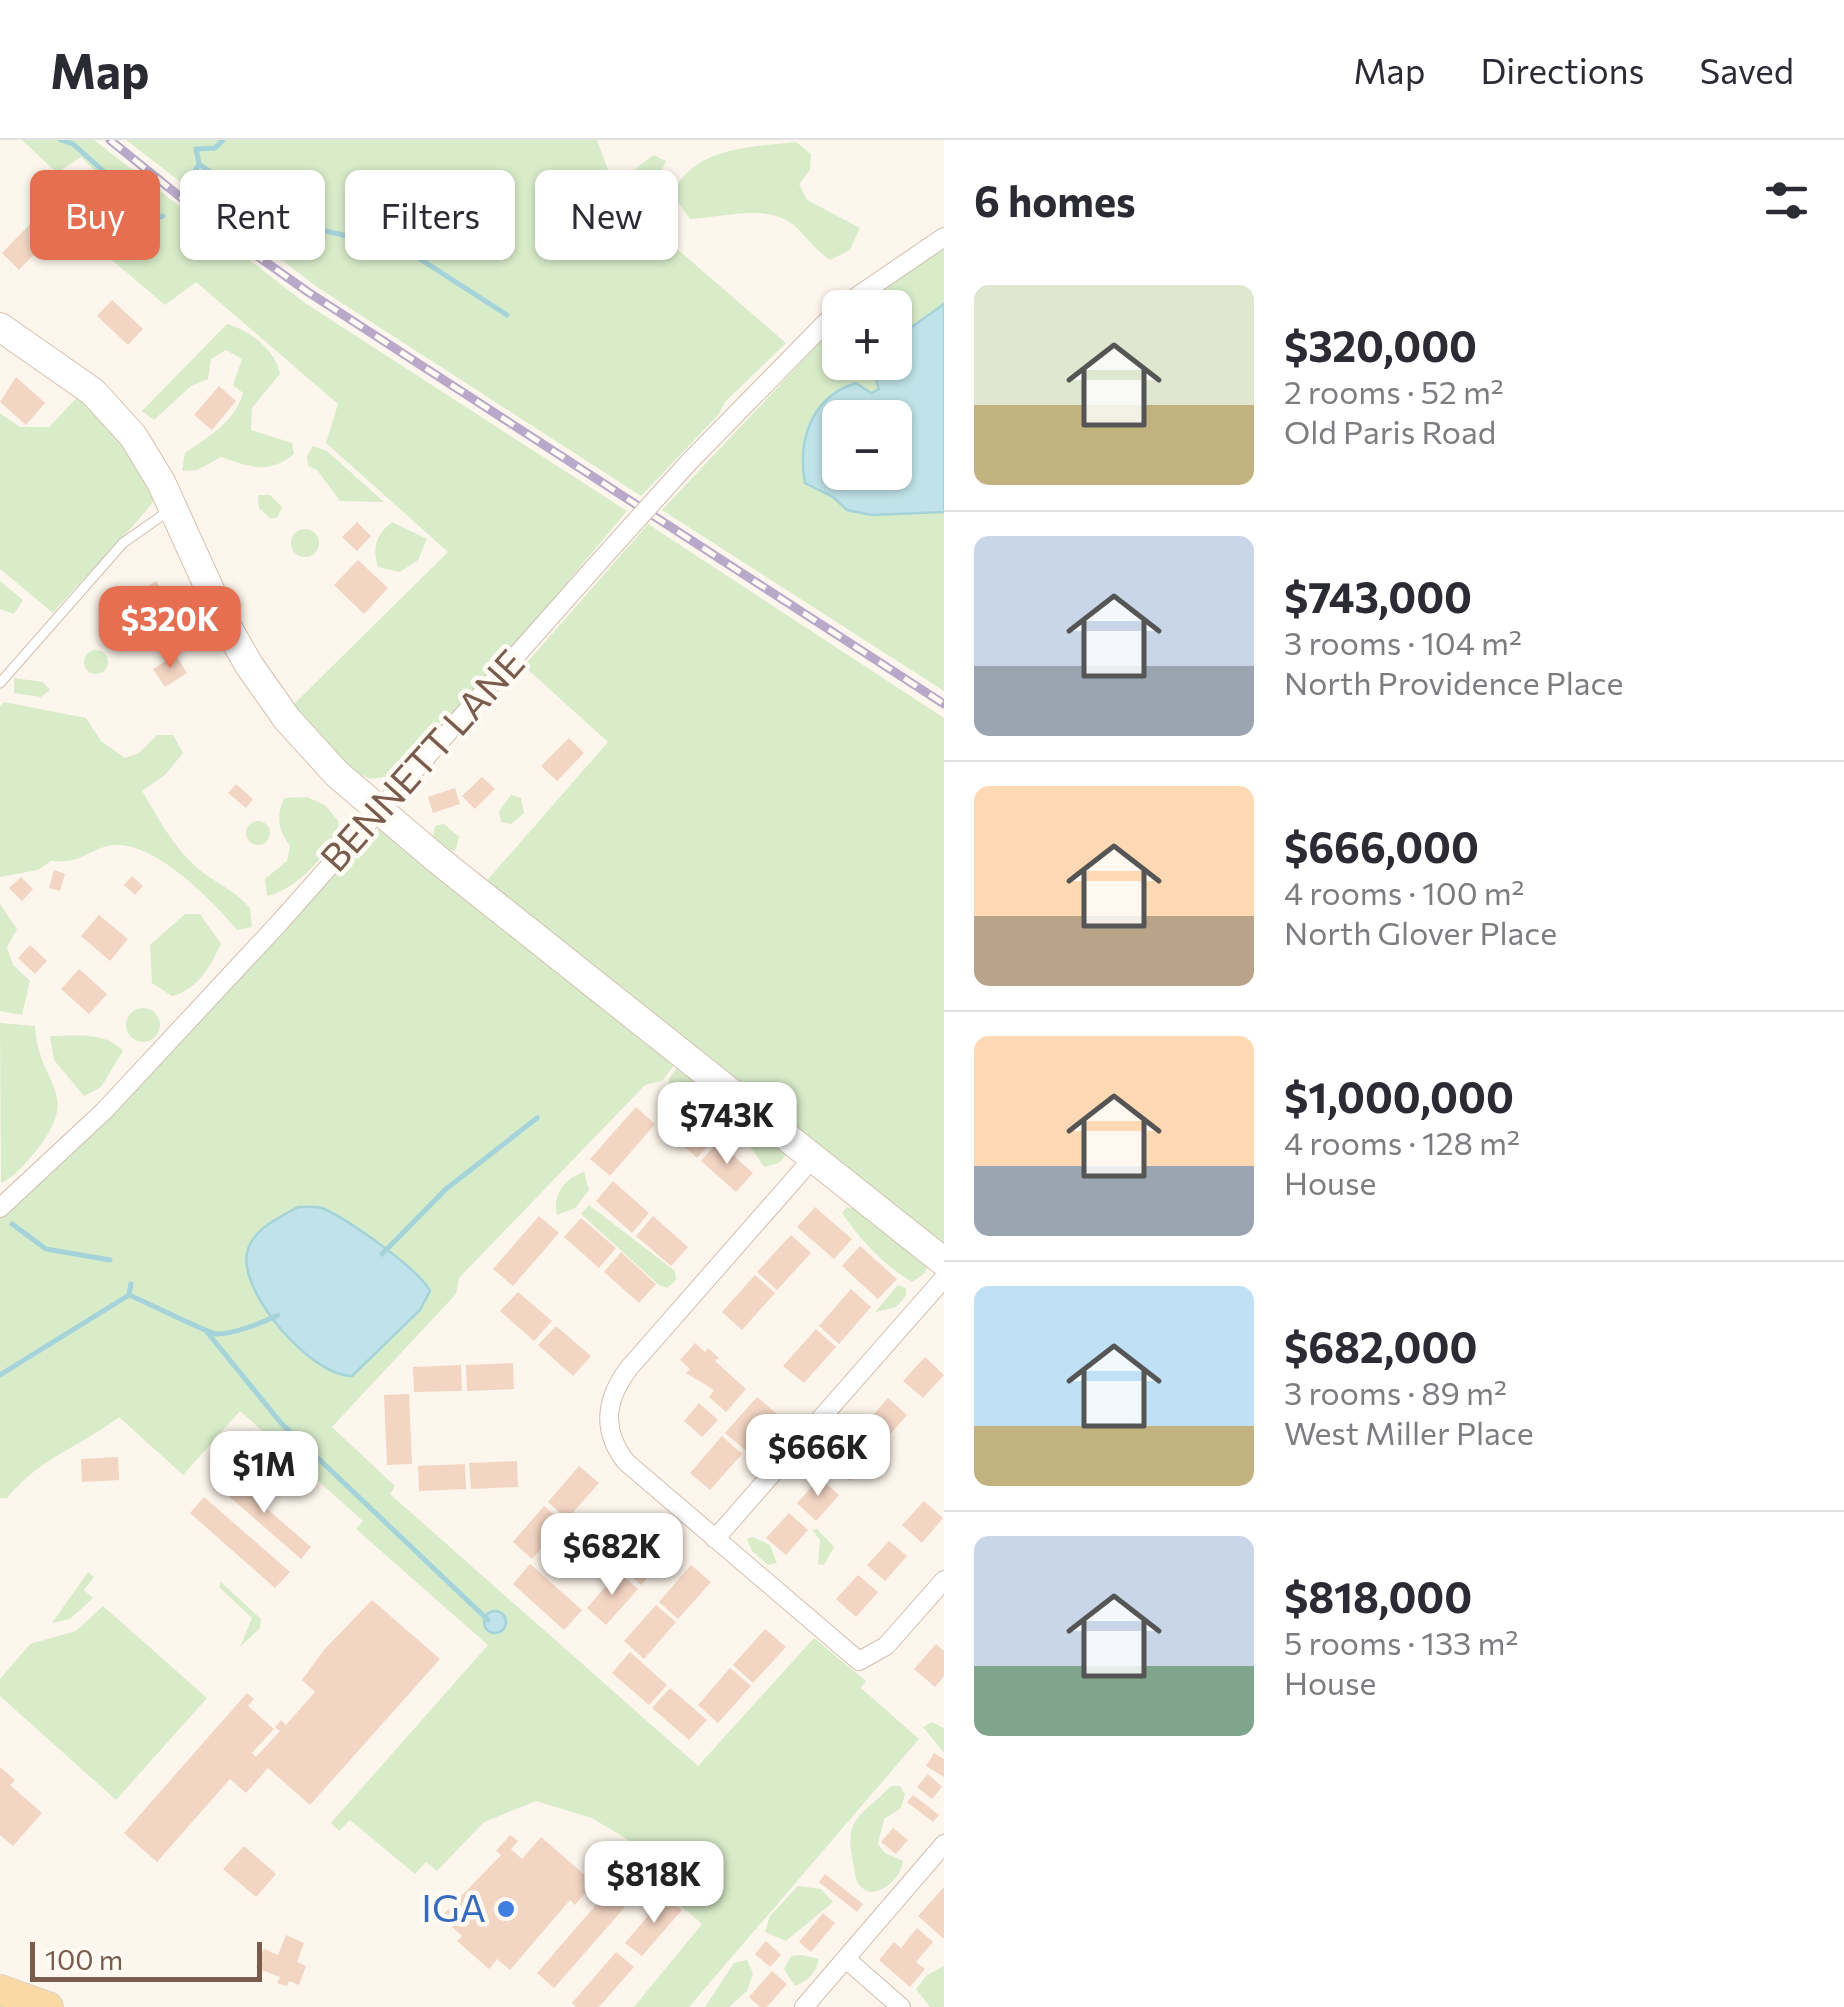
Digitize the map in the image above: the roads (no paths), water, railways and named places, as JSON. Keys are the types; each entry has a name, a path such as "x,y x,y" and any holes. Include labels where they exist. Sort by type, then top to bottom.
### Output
{"main road":[{"path":"0,327 68,372 113,412 152,466 225,623 259,679 309,745 378,811 944,1262"},
{"path":"0,1990 48,2007"}],"street":[{"name":"BENNETT LANE","path":"866,290 944,236"},
{"name":"BENNETT LANE","path":"0,1208 104,1111 689,462 822,326"},
{"path":"813,1158 629,1368 612,1394 608,1420 614,1447 715,1540 848,1656 859,1661 871,1658 944,1580"},
{"path":"715,1540 944,1278"},
{"path":"804,2007 944,1844"},
{"path":"846,1959 902,2007"}],"lane":[{"path":"0,683 123,543 172,508"}],"water":[{"path":"944,304 944,512 872,515 847,510 833,497 805,483 806,437 822,406 822,490 912,490 912,400 827,400 856,383 871,393 879,389 876,380 912,380 912,327"},
{"path":"298,1207 322,1208 347,1222 397,1258 430,1291 420,1310 352,1376 335,1372 299,1348 281,1330 254,1289 247,1253 254,1237"},
{"path":"491,1611 499,1611 506,1622 499,1633 491,1633 484,1626 484,1618"}],"waterway":[{"path":"61,140 73,144 156,218 163,216"},
{"path":"195,170 199,164 196,149 215,148 223,140"},
{"path":"199,164 284,221 406,250 507,315"},
{"path":"382,1254 446,1189 537,1118"},
{"path":"12,1224 46,1249 110,1260"},
{"path":"0,1375 129,1295 131,1284"},
{"path":"129,1295 216,1334 256,1325 278,1315"},
{"path":"207,1332 281,1423 488,1620"}],"railway":[{"path":"110,140 226,234 308,292 944,704"}],"place":[{"name":"IGA","path":"506,1909"}]}
